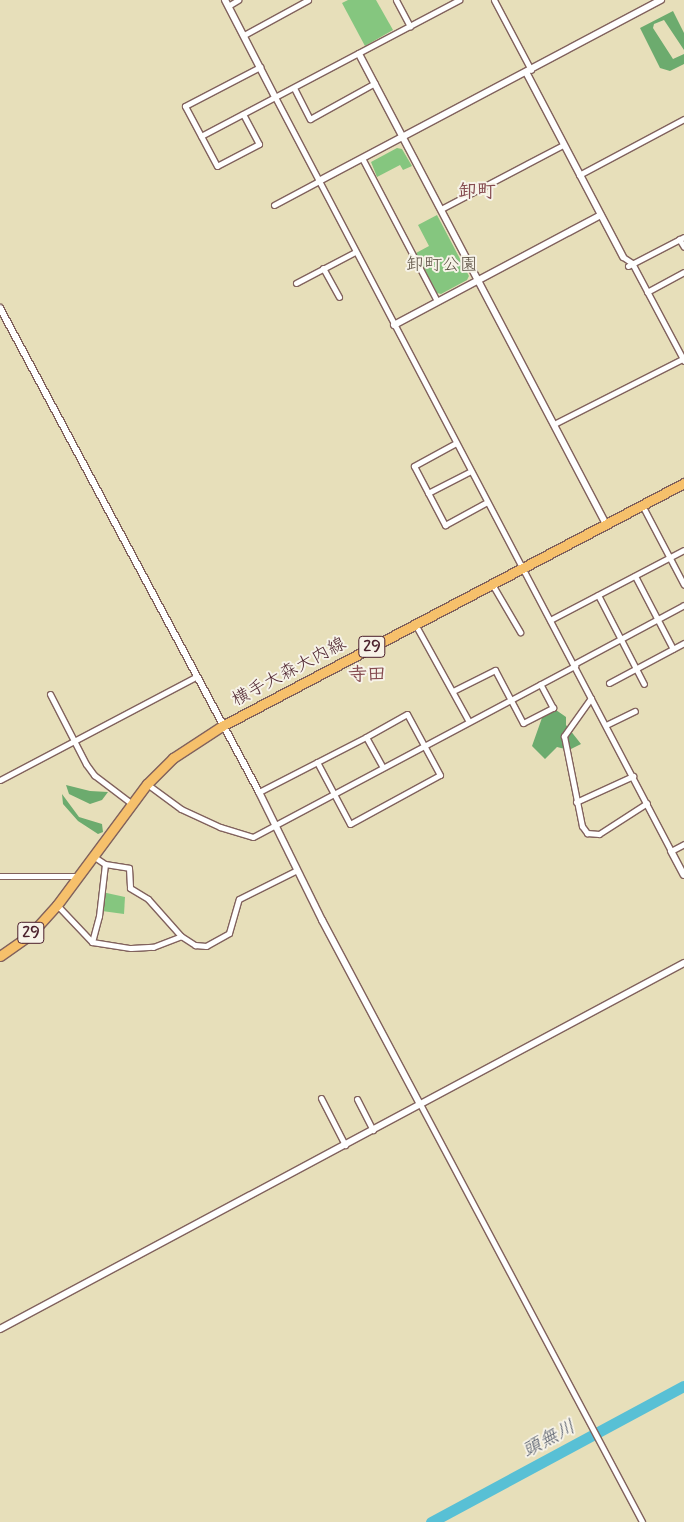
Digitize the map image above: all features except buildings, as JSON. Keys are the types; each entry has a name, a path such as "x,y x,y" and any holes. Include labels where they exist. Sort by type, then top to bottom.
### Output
{"main road":[{"name":"横手大森大内線","path":"0,957 29,936 57,905 147,784 173,758 222,726 684,483"}],"street":[{"path":"238,0 227,3 275,98 684,875"},
{"path":"396,0 410,26"},
{"path":"201,136 459,0"},
{"path":"494,0 563,145 623,257 647,292 684,359 554,424"},
{"path":"274,205 661,0"},
{"path":"244,35 304,1"},
{"path":"359,54 606,524"},
{"path":"243,114 259,144 216,166 185,106 260,67"},
{"path":"294,88 310,119 375,83"},
{"path":"579,175 684,119"},
{"path":"441,209 563,145"},
{"path":"362,158 437,301"},
{"path":"394,325 601,215"},
{"path":"630,265 682,238 684,248"},
{"path":"296,283 355,252"},
{"path":"324,268 339,297"},
{"path":"647,292 684,272"},
{"path":"0,308 195,677 259,792 297,870 642,1522"},
{"path":"456,443 414,466 428,493 445,525 487,502"},
{"path":"428,493 471,471"},
{"path":"642,505 684,585"},
{"path":"550,620 684,550"},
{"path":"635,576 672,649"},
{"path":"492,583 520,632"},
{"path":"598,595 644,684"},
{"path":"147,784 172,803 220,827 253,837 275,823 468,720 540,684 684,605"},
{"path":"415,624 468,720"},
{"path":"609,683 684,643"},
{"path":"453,692 495,670 523,724 553,708 540,684"},
{"path":"0,780 195,677"},
{"path":"50,694 94,775 132,804"},
{"path":"592,698 564,736 582,826 592,835 647,804"},
{"path":"606,725 635,711"},
{"path":"259,792 407,714 440,775 350,824 317,762"},
{"path":"366,737 382,766"},
{"path":"576,802 633,776"},
{"path":"672,851 684,844"},
{"path":"93,856 105,864 129,868 130,888 148,898 181,936 195,944 206,946 229,933 239,899 297,870"},
{"path":"92,942 99,916 105,864"},
{"path":"0,876 80,876"},
{"path":"57,905 92,942 146,947 181,936"},
{"path":"0,1329 684,963"},
{"path":"321,1098 345,1145"},
{"path":"357,1099 373,1130"}],"green space":[{"path":"348,0 376,0 393,30 365,46 342,3"},
{"path":"673,11 684,33 684,50 664,20 654,24 653,28 673,59 684,54 684,64 670,71 660,68 640,28"},
{"path":"397,148 402,149 412,166 403,170 400,165 377,177 371,162"},
{"name":"卸町公園","path":"437,215 469,276 467,280 441,294 437,293 416,253 429,246 418,225"},
{"path":"556,710 566,717 566,725 581,744 569,750 557,747 545,759 532,746 543,715"},
{"path":"66,785 90,791 108,792 102,800 90,804 69,794"},
{"path":"62,794 79,817 102,824 103,832 98,834 78,821 63,804"},
{"path":"102,892 125,897 124,914 102,911"}],"waterway":[{"name":"頭無川","path":"431,1522 684,1386"}],"district":[{"name":"卸町","path":"477,192"},
{"name":"寺田","path":"367,675"}]}
